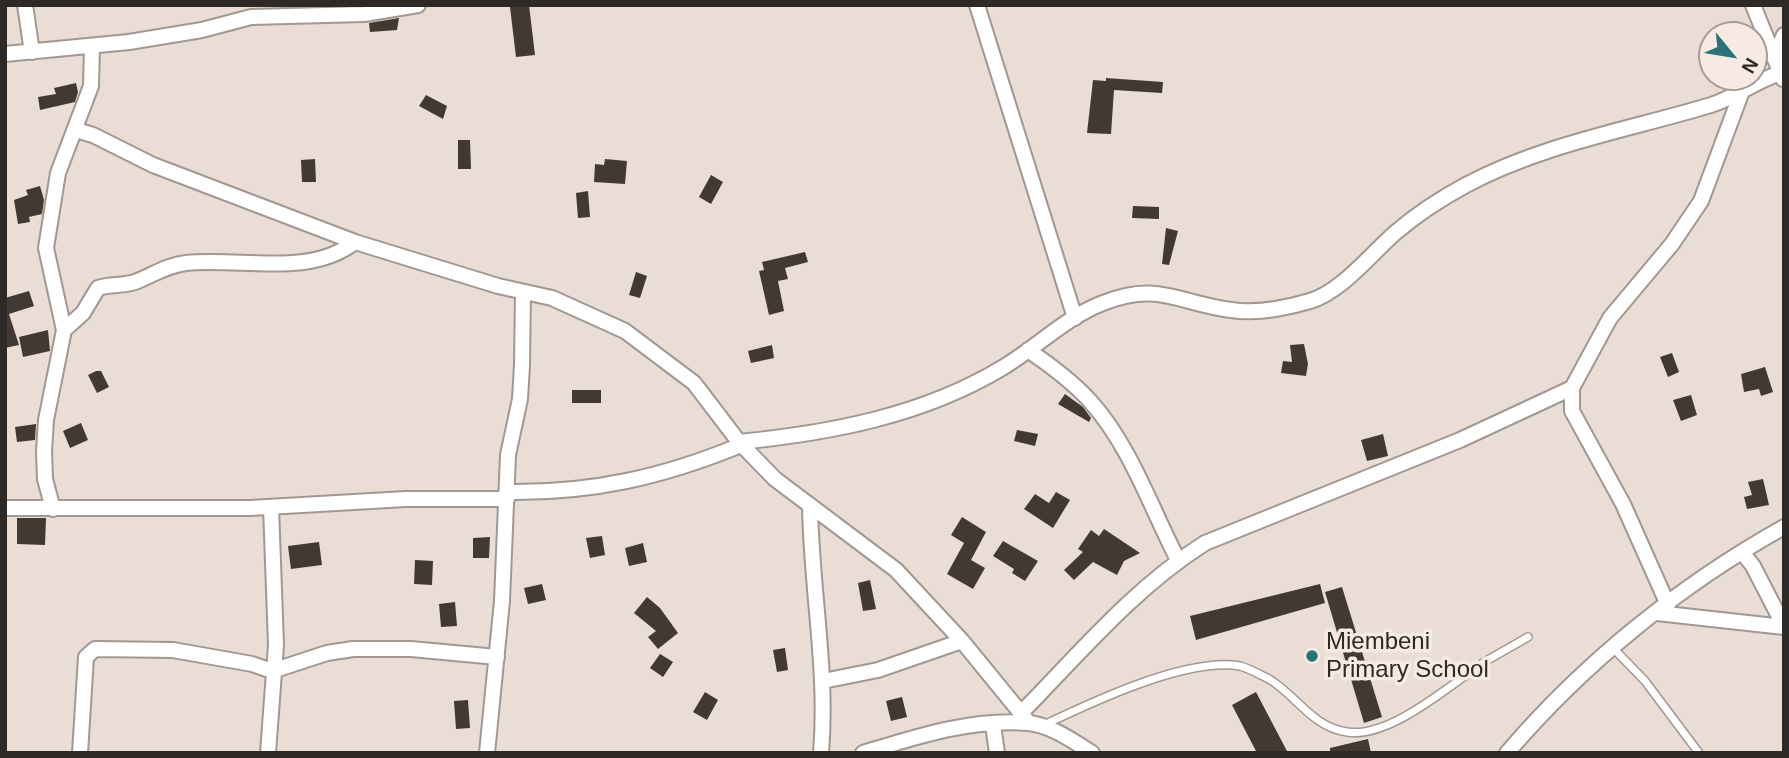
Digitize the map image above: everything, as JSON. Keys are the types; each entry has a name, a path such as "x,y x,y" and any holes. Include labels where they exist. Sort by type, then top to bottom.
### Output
{"street":[{"path":"25,5 32,52"},
{"path":"5,54 92,46 202,30 251,17 364,14 418,5"},
{"path":"977,5 1075,318"},
{"path":"1753,5 1783,75"},
{"path":"1774,55 1784,35"},
{"path":"53,509 45,479 44,451 46,420 64,330 47,248 58,173 91,86 92,46"},
{"path":"5,508 271,507 556,492 663,475 740,444 861,425 937,399 1002,369 1028,349 1099,304 1132,292 1163,292 1232,310 1256,311 1312,300 1330,292 1413,218 1469,184 1563,143 1684,113 1742,91"},
{"path":"1662,609 1623,504 1572,411 1572,387 1610,318 1672,244 1701,201 1742,91"},
{"path":"76,130 93,135 153,164 355,242 523,292 552,298 604,320 654,352 694,383 740,444 775,479 896,569 962,640 1030,721 1058,733 1092,753"},
{"path":"64,330 83,313 98,288 132,283 167,266 198,262 307,262 329,258 355,242"},
{"path":"487,753 497,657 508,495 508,455 521,387 523,292"},
{"path":"1028,349 1091,402 1115,435 1178,560"},
{"path":"863,753 930,733 1030,721 1138,592 1178,560 1205,543 1460,440 1572,387"},
{"path":"810,505 812,584 823,681 821,753"},
{"path":"268,753 276,645 271,507"},
{"path":"1507,753 1578,676 1662,609 1742,552 1784,527"},
{"path":"1742,552 1754,566 1784,627"},
{"path":"1662,609 1784,627"},
{"path":"823,681 878,670 962,640"},
{"path":"80,753 86,657 95,649 186,652 252,664 272,671 327,653 353,649 411,649 497,657"},
{"path":"993,725 997,753"}],"lane":[{"path":"1030,721 1201,666 1241,666 1270,680 1308,714 1348,732 1381,727 1408,716 1488,660 1528,638"},
{"path":"1613,648 1646,681 1699,753"}],"building":[{"path":"529,5 535,55 516,57 510,7"},
{"path":"399,18 397,30 370,32 369,23"},
{"path":"1106,78 1163,82 1162,93 1114,90 1111,134 1087,133 1093,80 1106,81"},
{"path":"76,83 78,92 75,102 40,110 38,97 56,94 54,88"},
{"path":"426,95 447,106 443,119 419,106"},
{"path":"458,140 470,140 471,169 458,169"},
{"path":"315,159 316,182 302,182 301,160"},
{"path":"605,159 627,161 625,184 594,182 595,164 604,165"},
{"path":"711,175 723,182 711,204 699,197"},
{"path":"40,186 44,200 42,214 29,217 30,222 18,224 14,200 28,195 26,190"},
{"path":"588,191 590,217 578,218 576,193"},
{"path":"1133,206 1159,207 1159,219 1132,218"},
{"path":"1166,228 1178,231 1169,265 1162,264"},
{"path":"805,252 808,262 785,268 788,279 778,281 784,311 769,315 759,271 764,270 762,262"},
{"path":"636,272 647,276 640,298 629,295"},
{"path":"29,291 34,306 9,314 19,345 5,348 5,298"},
{"path":"48,330 50,351 23,357 19,337"},
{"path":"1304,344 1308,364 1306,376 1281,373 1283,361 1292,362 1290,345"},
{"path":"772,345 774,358 751,363 748,351"},
{"path":"1672,353 1679,372 1668,377 1660,357"},
{"path":"1765,367 1773,392 1761,396 1759,389 1744,392 1741,374"},
{"path":"101,371 109,387 97,393 88,375"},
{"path":"572,390 601,390 601,403 572,403"},
{"path":"1065,394 1083,407 1091,418 1089,422 1058,404"},
{"path":"1691,395 1697,415 1681,421 1673,400"},
{"path":"81,423 88,440 70,448 63,431"},
{"path":"36,424 35,440 17,442 15,427"},
{"path":"1017,430 1038,434 1035,446 1014,441"},
{"path":"1383,434 1388,456 1367,461 1361,440"},
{"path":"1763,479 1769,505 1747,509 1744,497 1752,495 1748,482"},
{"path":"1056,492 1070,500 1053,528 1024,509 1035,494 1049,503"},
{"path":"962,517 986,532 971,560 985,568 973,589 947,574 964,543 951,535"},
{"path":"17,518 46,518 45,545 17,544"},
{"path":"1104,529 1140,553 1124,561 1117,575 1093,562 1074,580 1064,570 1083,552 1078,549 1091,530 1099,536"},
{"path":"602,536 605,555 590,558 586,538"},
{"path":"490,537 489,558 473,558 473,538"},
{"path":"1003,541 1038,561 1025,581 1012,573 1014,569 993,556"},
{"path":"319,542 322,565 291,569 288,546"},
{"path":"643,543 647,562 629,566 625,548"},
{"path":"415,560 433,561 432,585 414,584"},
{"path":"870,580 876,609 863,611 858,583"},
{"path":"542,584 546,600 528,604 524,588"},
{"path":"1320,584 1325,603 1196,640 1190,616"},
{"path":"1342,587 1382,717 1364,723 1325,592"},
{"path":"647,597 660,608 678,633 658,649 648,637 656,631 634,613"},
{"path":"455,602 457,626 441,627 439,604"},
{"path":"785,648 788,670 777,672 773,650"},
{"path":"660,654 673,662 663,677 650,668"},
{"path":"705,692 718,700 707,720 693,712"},
{"path":"1256,692 1288,753 1257,753 1232,705"},
{"path":"902,697 907,717 891,721 886,701"},
{"path":"468,700 470,728 456,729 454,701"},
{"path":"1368,739 1371,753 1330,753 1330,748"}],"place":[{"name":"Miembeni Primary School","path":"1312,656"}]}
